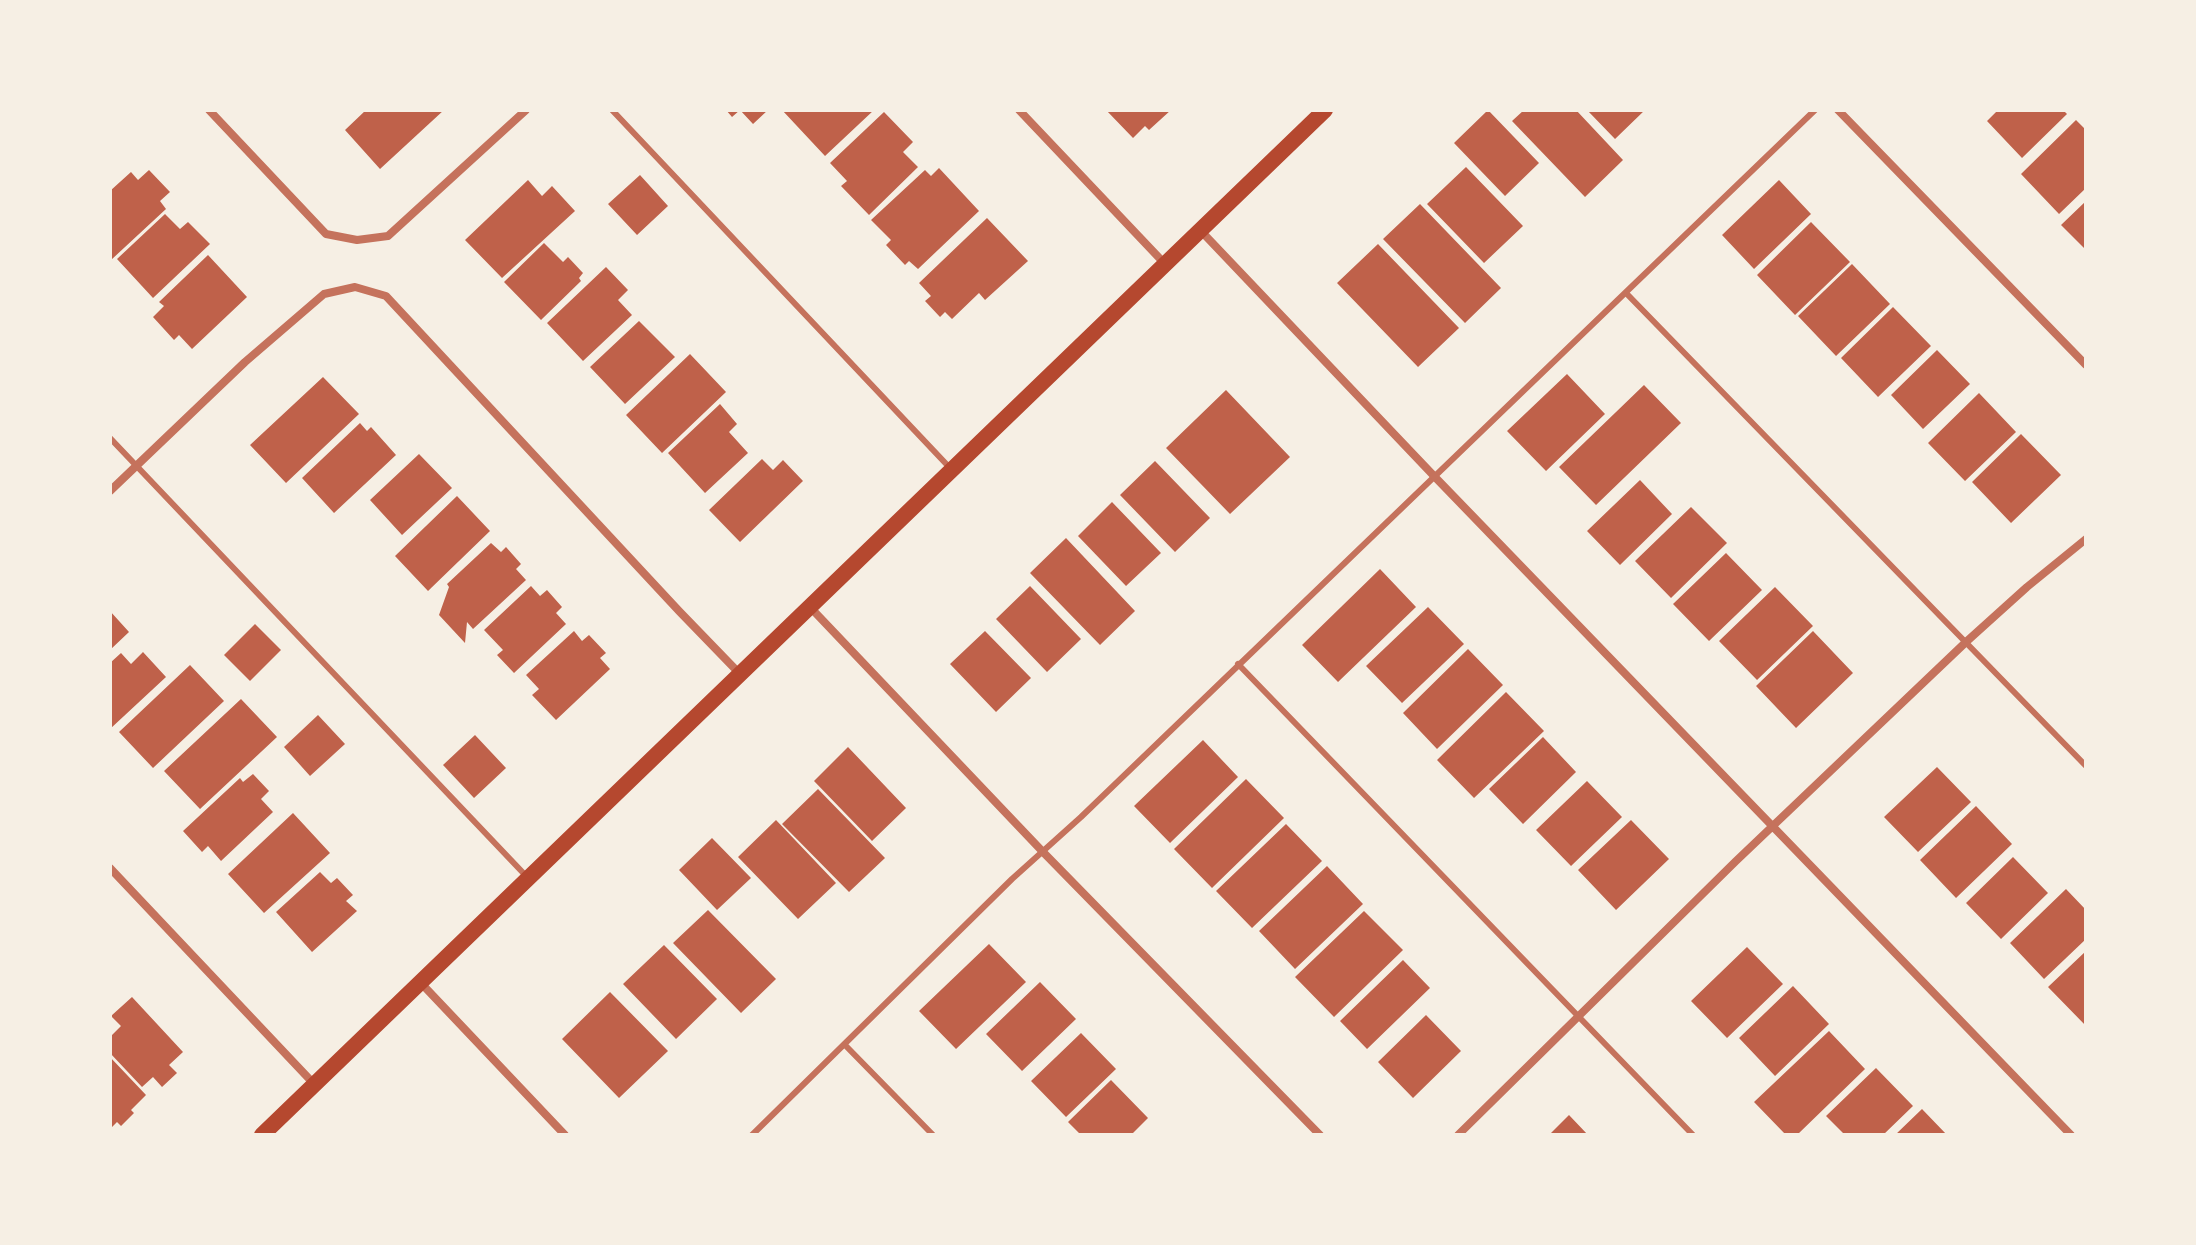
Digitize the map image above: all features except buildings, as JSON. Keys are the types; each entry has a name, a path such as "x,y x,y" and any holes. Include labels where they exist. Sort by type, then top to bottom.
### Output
{"main road":[{"path":"262,1135 1325,110"}],"street":[{"path":"209,110 326,234 357,240 388,236 526,110"},
{"path":"1019,110 1165,264"},
{"path":"1838,110 2086,365"},
{"path":"1200,230 2071,1135"},
{"path":"110,491 245,362 324,294 355,287 386,296 739,673"},
{"path":"1458,1135 1772,826 1966,642 2086,539"},
{"path":"809,606 1043,852 1320,1135"},
{"path":"111,872 315,1085"},
{"path":"420,982 565,1135"}],"lane":[{"path":"612,110 952,470"},
{"path":"752,1135 1012,879 1471,443 1815,110"},
{"path":"1626,293 2086,766"},
{"path":"110,438 528,878"},
{"path":"1238,664 1693,1135"},
{"path":"845,1045 933,1135"}]}
